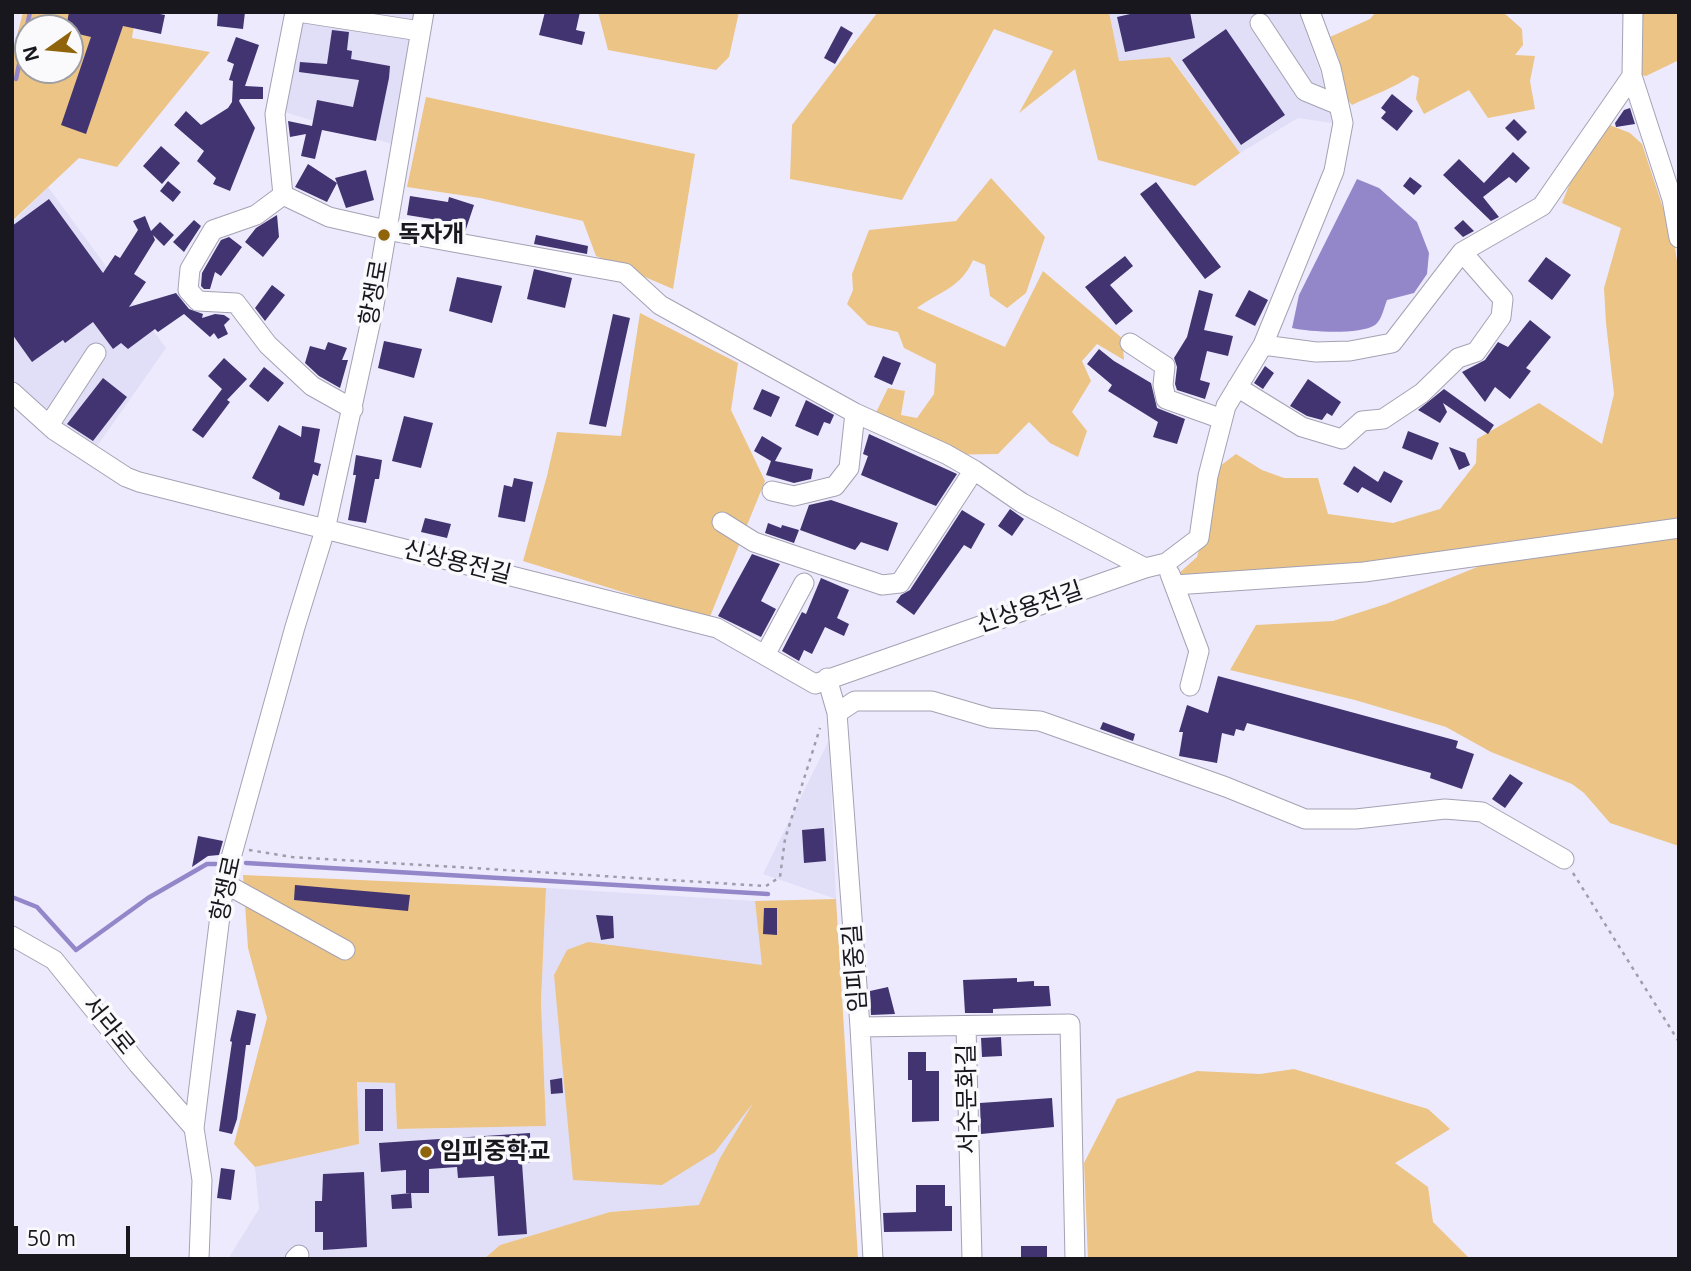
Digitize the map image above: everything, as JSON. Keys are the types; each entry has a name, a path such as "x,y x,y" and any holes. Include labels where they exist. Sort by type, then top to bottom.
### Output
{"street":[{"path":"283,195 275,114 297,12 422,22"},
{"name":"신상용전길","path":"326,530 717,628 815,684 1145,568 1166,564 1199,538 1208,476 1226,406 1263,345 1334,171 1343,123 1331,68 1310,12"},
{"path":"1633,12 1632,76 1675,197 1679,238"},
{"name":"항쟁로","path":"199,1259 202,1180 194,1128 224,883 295,627 326,530 373,311 422,22"},
{"path":"1261,23 1305,91 1339,105"},
{"path":"1263,345 1316,352 1350,351 1392,342 1462,252 1542,206 1632,76"},
{"path":"283,195 329,217 386,230 625,273 660,305 855,413 946,454 1022,503 1145,568"},
{"path":"283,195 256,215 213,230 190,269 188,290 198,301 236,303 268,345 312,386 353,409"},
{"path":"1237,387 1302,427 1342,439 1362,421 1384,419 1422,393 1458,358 1476,352 1501,317 1503,299 1462,252"},
{"path":"1130,343 1165,366 1163,385 1166,399 1222,419"},
{"path":"49,425 96,353"},
{"path":"12,391 49,425 126,477 326,530"},
{"path":"772,491 794,496 835,486 849,468 855,413"},
{"path":"722,522 754,542 882,584 900,583 974,470"},
{"path":"1175,585 1364,572 1679,528"},
{"path":"1166,564 1199,651 1190,686"},
{"path":"765,656 804,583"},
{"name":"임피중길","path":"827,678 837,713 860,1027 873,1259"},
{"path":"837,713 855,701 932,701 990,718 1040,721 1226,787 1305,819 1356,819 1445,809 1482,813 1564,859"},
{"path":"224,883 345,950"},
{"name":"서라로","path":"12,936 54,960 194,1128"},
{"name":"서수문화길","path":"972,1259 966,1026 1070,1024 1075,1259"},
{"path":"860,1027 966,1026"}],"path":[{"path":"235,848 292,857 766,886 780,877 785,839 809,770 819,730 837,713"},
{"path":"1564,859 1679,1042"}],"shaded area":[{"path":"23,12 136,12 132,38 210,52 117,167 79,158 12,221 14,47 14,84 84,84 84,14"},
{"path":"303,12 416,12 392,144 281,111"},
{"path":"598,12 739,12 729,57 716,70 608,50"},
{"path":"1109,12 1299,12 1322,77 1332,123 1298,118 1240,153 1171,57 1118,61"},
{"path":"1109,12 1119,61 1170,57 1240,153 1195,186 1098,160 1075,69 1019,113 1053,51 994,29 902,200 790,179 792,125 877,13"},
{"path":"1376,12 1503,12 1522,29 1523,45 1515,55 1535,56 1530,81 1535,109 1488,118 1469,90 1424,114 1416,99 1419,78 1413,75 1352,105 1342,93 1335,63 1339,59 1330,37 1370,19"},
{"path":"1624,12 1679,12 1679,60 1646,76 1623,72"},
{"path":"426,97 695,154 673,289 596,256 583,221 480,198 407,187"},
{"path":"1607,124 1630,133 1642,144 1674,241 1679,275 1679,522 1495,543 1416,571 1322,582 1177,575 1197,557 1210,512 1216,469 1236,454 1262,470 1284,478 1318,478 1328,514 1393,523 1440,509 1476,463 1477,439 1539,403 1602,444 1614,394 1604,288 1621,228 1562,203 1576,168"},
{"path":"991,178 1045,237 1026,293 1007,308 990,296 985,265 973,260 956,283 917,308 1005,347 1043,271 1122,338 1124,360 1097,344 1082,361 1091,381 1072,412 1087,431 1078,457 1050,443 1029,422 998,454 936,455 869,427 888,388 905,391 901,415 917,418 934,394 936,364 904,348 898,332 868,325 847,304 853,290 852,274 869,230 956,221"},
{"path":"1357,179 1379,188 1417,222 1429,253 1427,274 1414,293 1387,300 1379,320 1368,328 1335,332 1292,328 1299,295"},
{"path":"48,187 166,348 95,449 29,399 12,379 12,223"},
{"path":"640,313 738,363 731,410 765,481 709,619 523,561 557,432 621,436"},
{"path":"1679,536 1679,846 1610,823 1584,793 1572,784 1491,752 1446,727 1355,700 1230,670 1256,625 1333,621 1386,604 1497,559"},
{"path":"829,740 836,899 763,874"},
{"path":"243,875 546,888 541,1002 546,1126 397,1129 395,1083 357,1082 359,1144 255,1167 234,1144 267,1018 248,948"},
{"path":"546,888 755,901 763,966 759,1094 720,1158 700,1205 610,1212 500,1245 484,1259 228,1259 259,1209 255,1167 359,1144 357,1082 395,1083 397,1129 546,1126 541,1002"},
{"path":"836,899 858,1259 484,1259 500,1245 610,1212 699,1205 720,1158 753,1103 715,1152 662,1185 573,1180 554,975 567,950 588,942 762,965 755,901"},
{"path":"1294,1069 1428,1109 1450,1129 1395,1163 1428,1187 1433,1222 1470,1259 1088,1259 1084,1163 1117,1099 1197,1071 1260,1074"}],"building":[{"path":"150,12 165,15 161,34 123,26 86,134 61,125 75,84 84,84 84,58 91,37 84,35 84,14 69,14"},
{"path":"218,12 245,12 243,29 217,26"},
{"path":"545,12 580,12 576,30 585,32 582,45 539,35"},
{"path":"1139,12 1190,12 1195,38 1125,52 1117,17"},
{"path":"841,26 853,33 835,64 824,58"},
{"path":"1226,29 1285,115 1241,145 1182,60"},
{"path":"332,30 349,32 347,50 352,51 351,59 390,66 389,78 376,141 322,130 315,159 301,156 306,134 290,137 288,121 312,126 317,100 353,107 359,80 299,72 300,62 327,64"},
{"path":"236,37 259,45 245,86 263,87 263,99 239,101 255,128 230,191 213,184 216,178 197,161 204,151 174,125 186,111 201,125 228,108 232,102 233,81 229,80 234,64 227,61"},
{"path":"1392,94 1413,111 1397,131 1381,118 1386,112 1381,108"},
{"path":"1630,108 1635,124 1616,127 1615,123 1624,110"},
{"path":"1514,119 1527,132 1518,141 1505,128"},
{"path":"161,146 180,163 162,184 143,166"},
{"path":"1513,152 1530,168 1516,183 1509,177 1483,197 1499,217 1491,221 1443,175 1459,159 1484,183"},
{"path":"308,164 337,183 327,202 295,187"},
{"path":"366,170 374,200 346,208 335,178"},
{"path":"1410,177 1422,186 1414,195 1403,186"},
{"path":"168,181 181,192 173,202 160,191"},
{"path":"1156,182 1221,267 1205,279 1140,194"},
{"path":"410,196 448,202 449,197 474,205 465,232 442,226 444,221 407,215"},
{"path":"49,199 103,273 115,255 120,258 138,230 133,221 145,216 151,231 160,222 174,235 164,246 153,235 155,240 134,274 146,282 129,307 176,293 189,309 203,314 202,318 215,314 230,319 224,325 228,334 218,339 214,333 210,337 184,314 158,332 155,329 128,349 121,343 113,349 93,322 65,343 63,340 32,362 12,334 12,226"},
{"path":"277,215 279,237 263,257 245,242 256,228"},
{"path":"194,220 201,226 184,252 173,242"},
{"path":"1463,220 1474,231 1463,237 1454,228"},
{"path":"536,235 588,246 587,254 534,244"},
{"path":"229,237 242,247 221,276 215,272 210,289 204,289 201,286 202,273 221,240"},
{"path":"1125,256 1133,266 1110,285 1133,311 1116,325 1085,287"},
{"path":"1546,257 1571,275 1552,300 1528,281"},
{"path":"534,269 572,278 565,308 527,299"},
{"path":"457,277 502,286 492,323 449,311"},
{"path":"272,285 285,295 265,321 255,308"},
{"path":"1199,290 1213,294 1204,330 1233,336 1228,356 1207,351 1200,380 1210,383 1205,399 1177,390 1175,384 1177,367 1174,358 1187,337"},
{"path":"1249,290 1268,300 1255,326 1235,316"},
{"path":"613,314 630,318 606,427 589,424"},
{"path":"1530,320 1551,337 1526,368 1531,371 1510,399 1495,387 1485,402 1462,372 1485,360 1498,342 1508,347"},
{"path":"384,341 422,349 414,378 378,368"},
{"path":"328,342 347,348 342,360 348,360 340,388 319,376 305,363 310,346 325,350"},
{"path":"1099,349 1151,383 1157,408 1185,419 1177,444 1153,437 1158,422 1108,391 1112,385 1087,364"},
{"path":"883,356 901,363 892,385 874,377"},
{"path":"224,358 247,379 227,400 230,402 203,438 192,430 222,389 208,376"},
{"path":"1265,366 1274,373 1263,389 1254,383"},
{"path":"264,367 284,383 268,402 249,386"},
{"path":"103,378 127,397 93,441 67,424"},
{"path":"1308,379 1341,402 1332,416 1327,413 1322,420 1307,416 1290,406"},
{"path":"762,389 780,397 771,417 753,409"},
{"path":"1444,389 1494,425 1488,434 1443,403 1447,412 1440,423 1418,410"},
{"path":"806,400 834,415 830,424 824,422 818,436 795,426"},
{"path":"404,416 433,423 421,468 392,461"},
{"path":"279,425 301,437 302,426 320,429 314,462 321,464 318,476 313,474 304,506 279,499 280,493 252,478"},
{"path":"1408,431 1439,443 1432,460 1402,448"},
{"path":"869,434 957,474 936,506 861,475 868,456 863,454"},
{"path":"762,436 782,448 775,461 813,469 811,479 794,483 766,475 771,461 754,451"},
{"path":"1449,447 1465,453 1470,465 1459,470"},
{"path":"356,455 382,460 379,479 375,479 366,523 348,520 356,475 353,475"},
{"path":"1354,466 1378,482 1384,471 1403,481 1391,503 1362,487 1358,493 1343,484"},
{"path":"514,478 533,482 525,522 498,517 504,485 512,487"},
{"path":"831,500 898,523 888,551 861,542 855,550 800,530 809,505"},
{"path":"1010,509 1024,519 1012,536 998,526"},
{"path":"962,510 985,524 971,549 964,545 914,615 896,602 910,590"},
{"path":"425,518 451,524 447,538 421,532"},
{"path":"768,523 799,530 794,543 765,533"},
{"path":"752,554 780,564 761,601 776,609 761,637 718,616"},
{"path":"821,578 849,590 837,618 849,624 844,636 825,627 812,654 804,650 799,661 782,651 802,612 806,614"},
{"path":"1218,676 1458,741 1456,748 1474,754 1462,789 1430,778 1431,773 1247,723 1244,731 1236,729 1234,736 1222,733 1217,763 1179,756 1183,732 1179,732 1187,705 1208,713"},
{"path":"1103,722 1135,734 1133,741 1100,729"},
{"path":"1510,774 1523,783 1505,808 1492,799"},
{"path":"824,828 826,861 804,863 802,830"},
{"path":"198,836 223,841 219,855 208,856 192,867"},
{"path":"295,885 410,895 408,911 294,900"},
{"path":"764,908 777,908 777,935 763,934"},
{"path":"596,915 613,916 614,938 601,940"},
{"path":"1017,978 1017,982 1034,981 1034,986 1049,986 1051,1006 993,1009 993,1013 965,1013 963,980"},
{"path":"888,987 895,1014 871,1015 870,991"},
{"path":"237,1010 256,1014 250,1045 246,1045 237,1119 232,1134 219,1131 232,1042 230,1041"},
{"path":"1001,1037 1002,1056 982,1057 981,1038"},
{"path":"908,1052 926,1052 926,1071 939,1071 939,1121 912,1122 912,1080 908,1080"},
{"path":"562,1078 563,1093 551,1094 550,1080"},
{"path":"365,1089 383,1089 383,1131 365,1131"},
{"path":"1052,1098 1054,1127 981,1134 980,1103"},
{"path":"530,1133 531,1162 522,1163 527,1234 498,1236 494,1176 458,1178 457,1167 429,1169 429,1193 406,1193 406,1170 381,1172 379,1143"},
{"path":"221,1168 235,1170 231,1200 217,1198"},
{"path":"364,1172 367,1247 323,1250 323,1232 315,1232 315,1201 322,1201 323,1174"},
{"path":"916,1185 945,1185 945,1206 952,1206 952,1231 884,1232 883,1213 916,1212"},
{"path":"411,1193 412,1208 392,1209 391,1195"},
{"path":"1021,1246 1047,1246 1047,1259 1021,1259"}],"waterway":[{"path":"246,863 768,894"},
{"path":"12,897 37,907 76,950 148,898 207,864 216,864"}],"place":[{"name":"독자개","path":"384,235"},
{"name":"임피중학교","path":"426,1152"}]}
